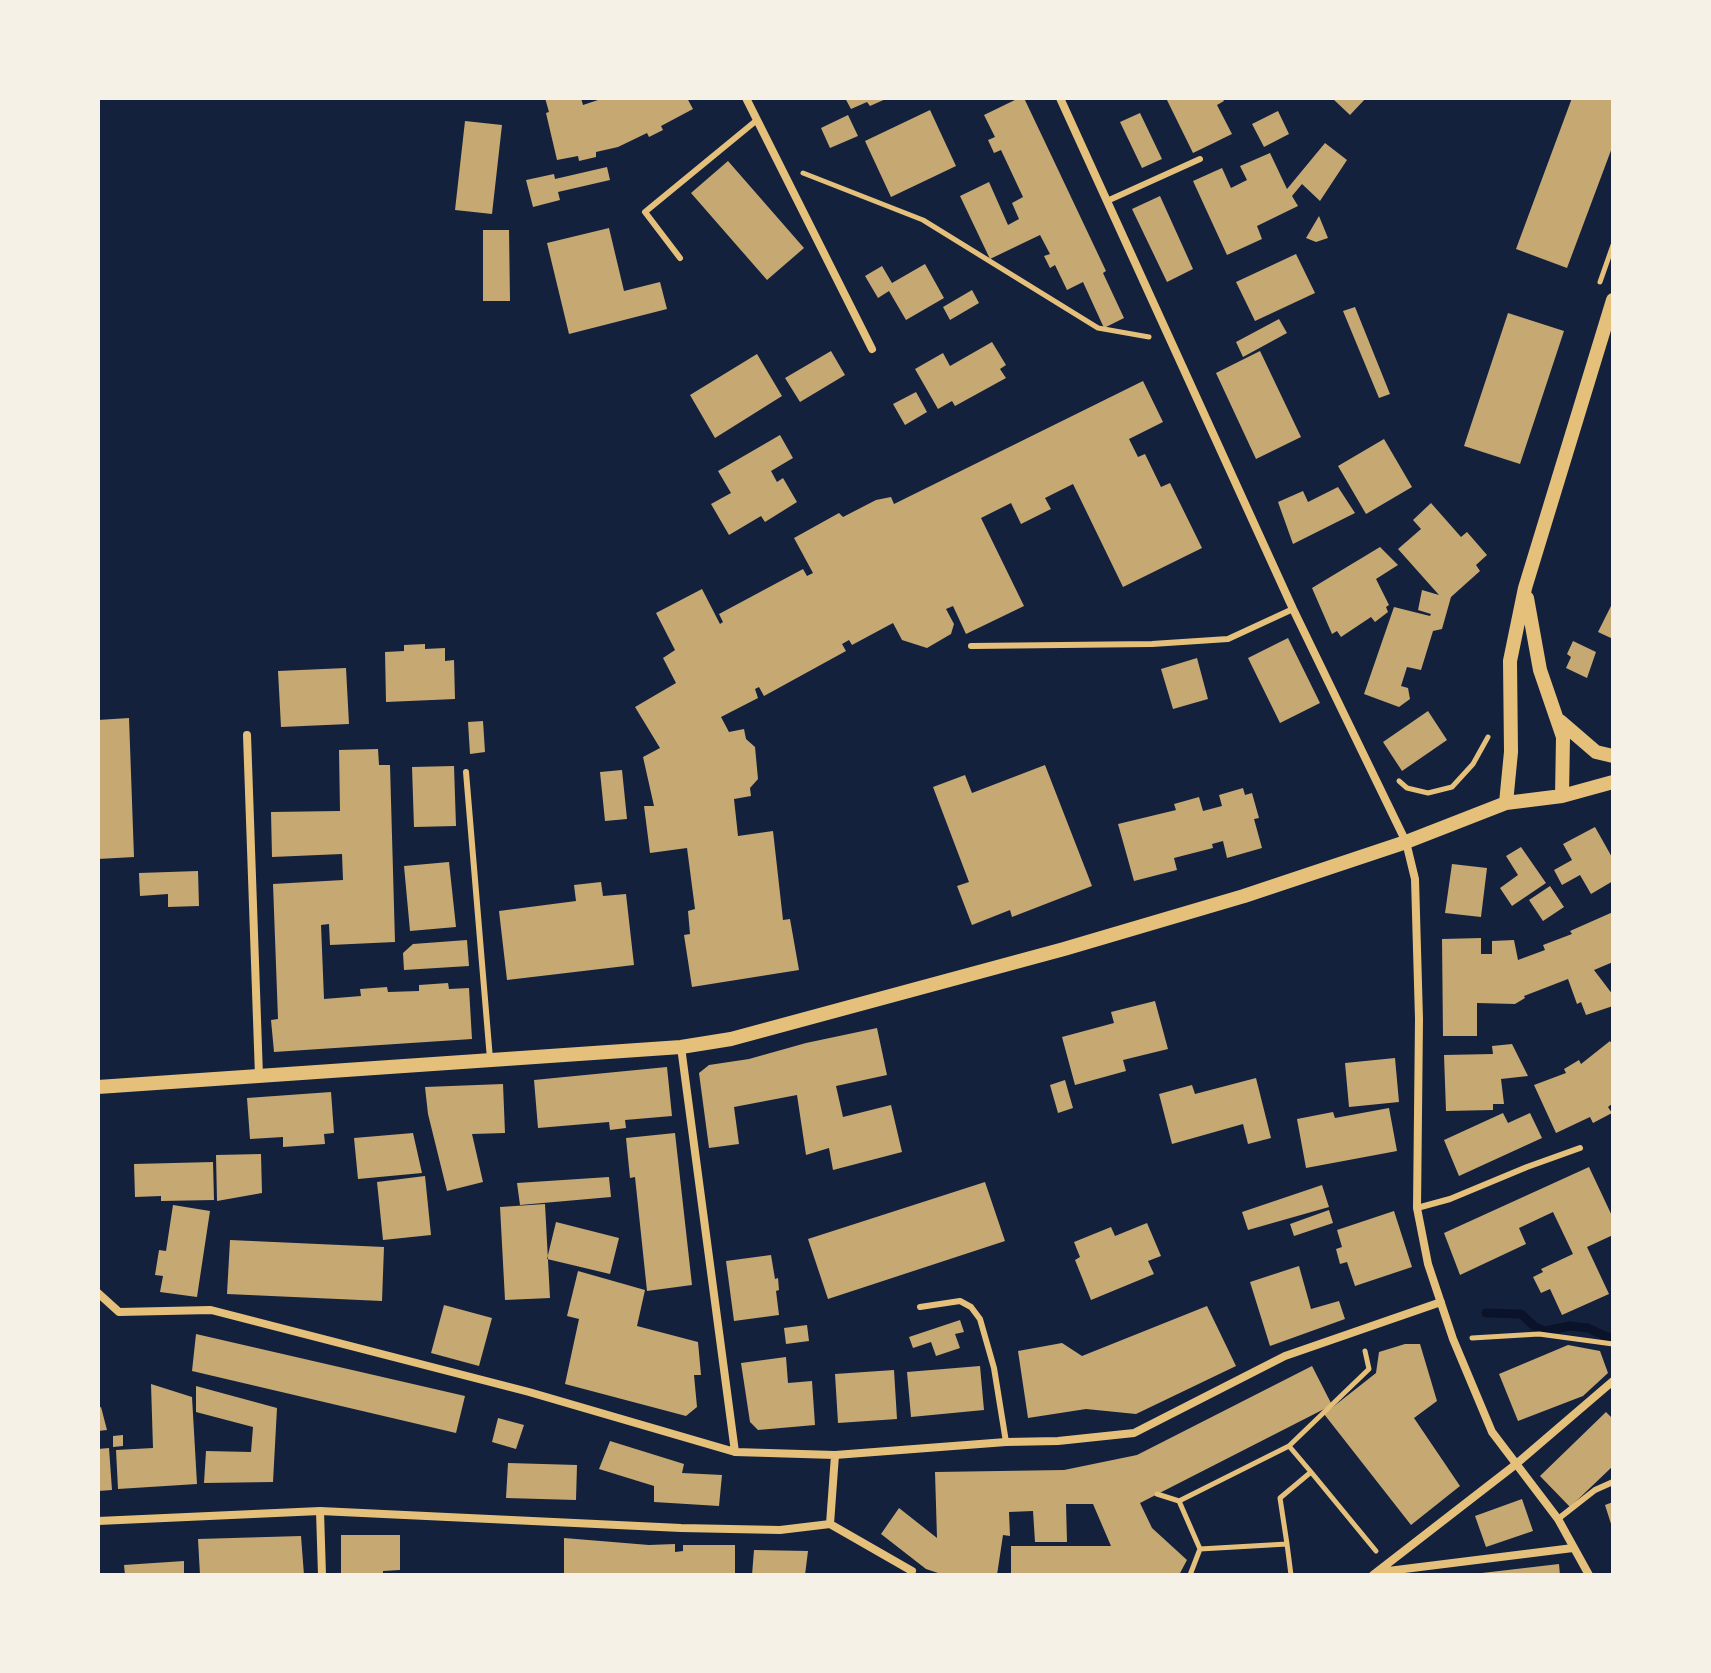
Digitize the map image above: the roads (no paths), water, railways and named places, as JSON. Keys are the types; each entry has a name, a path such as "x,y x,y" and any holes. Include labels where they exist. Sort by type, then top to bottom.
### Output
{"street":[{"path":"746,98 872,349"},
{"path":"1060,98 1293,609 1406,842 1415,879 1419,1003 1417,1208 1428,1264 1453,1339 1492,1432 1558,1519 1588,1573"},
{"path":"1506,803 1511,752 1510,661 1525,588 1613,300"},
{"path":"1525,588 1540,670 1563,737 1562,796"},
{"path":"1560,721 1596,752 1613,756"},
{"path":"247,735 259,1076"},
{"path":"98,1087 681,1047 731,1039 1064,949 1244,896 1406,842 1506,803 1562,796 1613,782"},
{"path":"681,1047 735,1452"},
{"path":"98,1293 119,1312 211,1310 529,1392 735,1452 835,1455 1058,1441 1134,1433 1285,1356 1441,1302"},
{"path":"1375,1574 1515,1465 1613,1381"},
{"path":"830,1524 835,1455"},
{"path":"320,1511 322,1575"},
{"path":"98,1521 320,1511 681,1528 780,1530 830,1524 912,1571"},
{"path":"1375,1574 1406,1567 1573,1548"}],"lane":[{"path":"680,258 645,212 757,120"},
{"path":"1107,201 1200,159"},
{"path":"971,646 1152,644 1228,639 1293,609"},
{"path":"466,772 490,1059"},
{"path":"1417,1208 1450,1199 1580,1148"},
{"path":"920,1307 960,1301 971,1307 980,1319 994,1368 1006,1442"},
{"path":"1558,1519 1595,1490 1613,1482"}],"waterway":[{"path":"1486,1313 1521,1314 1545,1331 1570,1326 1588,1328 1613,1337"}]}
